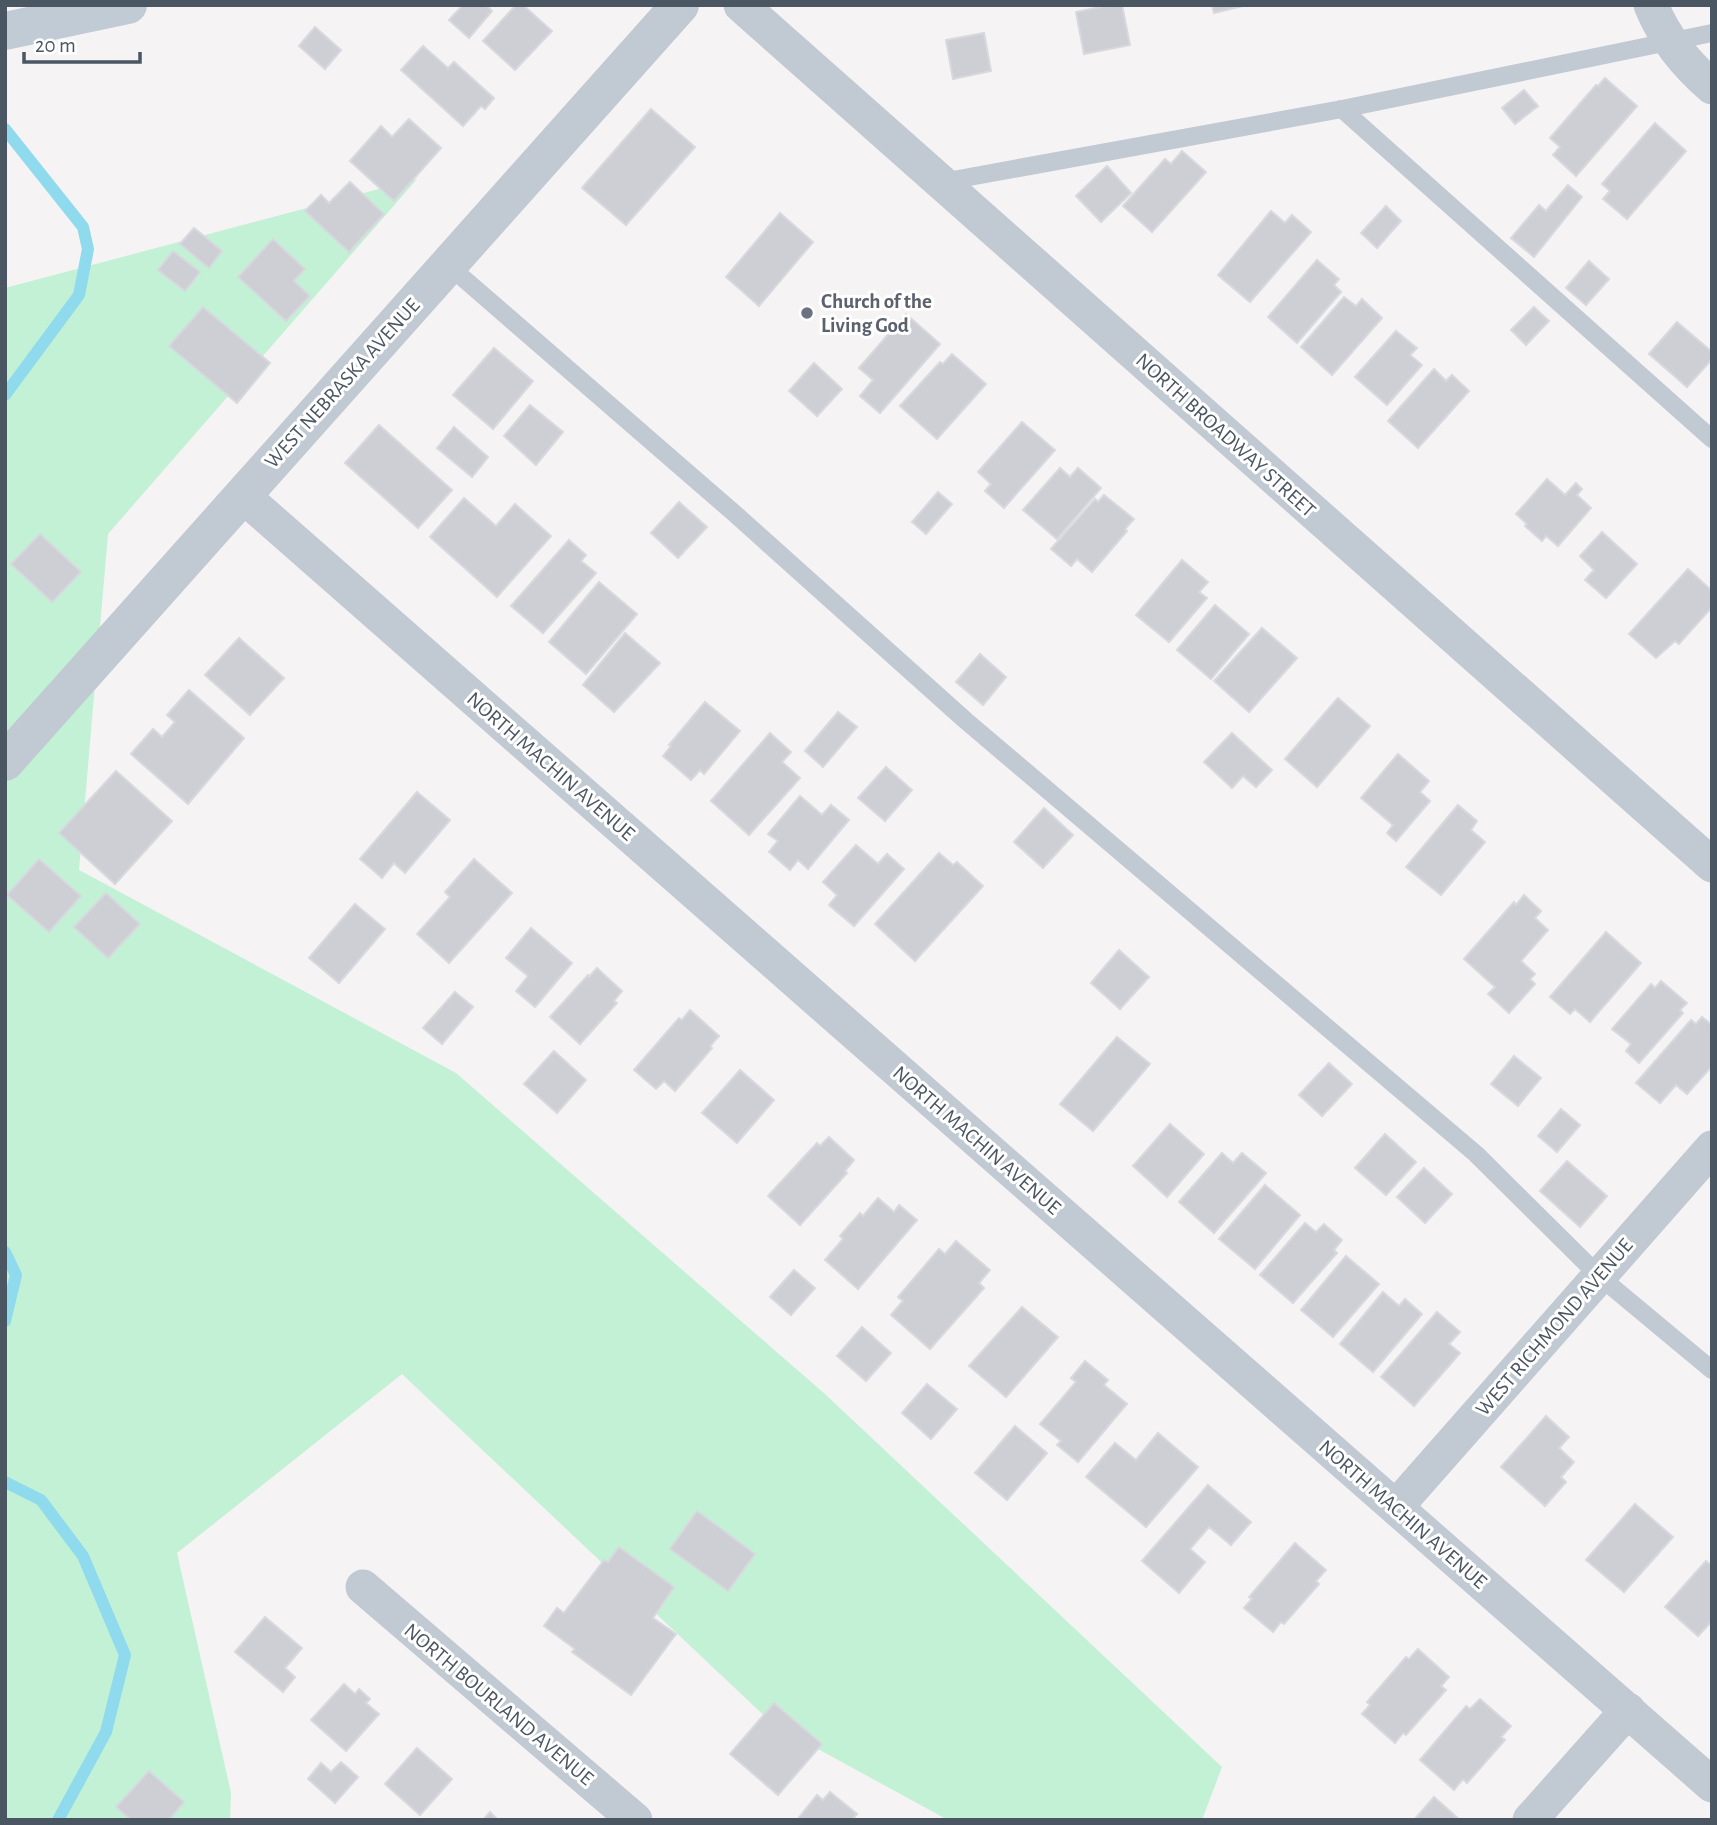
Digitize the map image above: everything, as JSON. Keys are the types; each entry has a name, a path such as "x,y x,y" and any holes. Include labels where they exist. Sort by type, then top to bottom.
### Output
{"main road":[{"path":"5,31 128,5"}],"street":[{"name":"WEST NEBRASKA AVENUE","path":"5,762 680,5"},
{"name":"NORTH BROADWAY STREET","path":"741,5 1712,865"},
{"path":"1651,5 1670,43 1712,87"},
{"name":"NORTH MACHIN AVENUE","path":"242,495 1712,1785"},
{"name":"WEST RICHMOND AVENUE","path":"1396,1507 1712,1148"},
{"name":"NORTH BOURLAND AVENUE","path":"363,1587 635,1820"},
{"path":"1530,1820 1628,1710"}],"lane":[{"path":"941,182 1342,109 1712,33"},
{"path":"1342,109 1712,439"},
{"path":"448,265 734,513 965,720 1476,1154 1599,1276 1712,1370"}],"green space":[{"path":"417,179 108,534 79,870 456,1073 826,1395 1222,1767 1202,1820 948,1820 774,1725 402,1374 177,1553 231,1793 230,1820 5,1820 5,288"}],"building":[{"path":"463,5 486,5 492,11 469,38 449,20"},
{"path":"516,5 523,5 552,31 515,70 483,41"},
{"path":"1122,5 1130,45 1084,54 1076,12"},
{"path":"1212,5 1243,5 1243,6 1214,13"},
{"path":"315,27 341,50 325,69 299,46"},
{"path":"984,33 991,71 953,79 946,40"},
{"path":"423,46 448,68 454,62 494,98 485,109 481,106 463,126 401,70"},
{"path":"1605,78 1637,106 1576,176 1553,155 1560,147 1550,138"},
{"path":"1524,90 1538,106 1515,124 1502,108"},
{"path":"651,109 695,147 626,225 582,188"},
{"path":"409,119 441,148 394,201 350,161 381,126 392,137"},
{"path":"1655,123 1686,151 1627,219 1603,199 1610,191 1602,184"},
{"path":"1182,151 1206,172 1152,232 1123,206 1165,159 1171,164"},
{"path":"1107,166 1131,193 1101,222 1076,196"},
{"path":"350,182 384,214 349,252 305,211 321,195 329,203"},
{"path":"1568,185 1582,197 1534,257 1511,238 1539,205 1546,211"},
{"path":"1386,206 1401,221 1377,248 1361,233"},
{"path":"1271,211 1285,223 1292,215 1311,232 1250,302 1218,275"},
{"path":"780,213 813,242 759,306 726,277"},
{"path":"194,228 222,251 209,268 180,244"},
{"path":"273,239 305,269 294,281 310,296 286,321 238,277"},
{"path":"173,251 200,272 185,291 158,270"},
{"path":"1317,260 1339,279 1334,285 1341,292 1297,343 1268,317"},
{"path":"1589,261 1609,279 1586,305 1566,288"},
{"path":"1344,297 1356,306 1362,299 1382,318 1332,375 1301,347"},
{"path":"203,307 270,363 237,403 169,346"},
{"path":"1534,307 1549,321 1526,345 1511,330"},
{"path":"906,314 940,344 880,413 860,396 873,380 859,368"},
{"path":"1677,322 1712,352 1712,359 1687,387 1649,354"},
{"path":"1396,331 1417,348 1410,355 1422,365 1387,405 1355,377"},
{"path":"494,348 533,381 493,429 453,395"},
{"path":"952,354 986,384 937,439 900,406 940,362 943,364"},
{"path":"814,363 842,389 817,416 789,391"},
{"path":"1434,369 1446,381 1452,375 1469,391 1418,448 1388,421"},
{"path":"530,405 563,432 536,465 504,436"},
{"path":"1022,422 1055,450 1004,508 985,491 991,484 978,472"},
{"path":"379,425 452,490 418,528 345,463"},
{"path":"454,427 488,457 472,477 437,448"},
{"path":"1060,468 1070,477 1078,468 1101,488 1057,539 1023,510"},
{"path":"1547,479 1565,495 1576,483 1582,489 1577,495 1591,508 1558,546 1546,536 1542,541 1516,514"},
{"path":"938,492 952,504 926,534 912,522"},
{"path":"1104,495 1134,519 1092,572 1077,559 1071,566 1051,549 1095,499 1098,502"},
{"path":"464,498 496,526 515,504 551,536 497,597 430,537"},
{"path":"679,502 707,527 678,558 651,533"},
{"path":"1602,532 1637,564 1606,598 1585,580 1594,570 1580,556"},
{"path":"40,534 81,572 52,602 11,564"},
{"path":"569,540 586,555 581,561 596,573 543,633 511,606"},
{"path":"1182,560 1208,582 1199,592 1207,598 1169,642 1136,615"},
{"path":"1688,569 1712,591 1712,607 1679,644 1675,641 1656,658 1629,634"},
{"path":"599,582 637,614 586,674 549,642"},
{"path":"1215,605 1249,634 1211,679 1177,650"},
{"path":"1262,628 1297,658 1249,712 1214,681"},
{"path":"625,633 660,663 614,712 583,685"},
{"path":"239,638 284,678 250,715 205,675"},
{"path":"980,654 1006,677 983,705 956,682"},
{"path":"189,690 244,738 188,804 131,754 153,729 162,737 175,722 167,715"},
{"path":"1338,698 1370,726 1317,787 1285,759"},
{"path":"705,702 740,731 704,774 700,770 691,780 663,756"},
{"path":"838,712 857,727 823,767 805,751"},
{"path":"770,733 791,752 782,762 800,778 749,835 711,801"},
{"path":"1232,733 1272,770 1256,787 1243,776 1232,788 1204,762"},
{"path":"1398,754 1429,781 1420,792 1430,801 1396,841 1387,833 1393,825 1361,798"},
{"path":"886,767 912,790 885,821 858,798"},
{"path":"116,771 172,821 115,884 59,833"},
{"path":"417,792 450,820 405,873 394,863 382,878 360,859"},
{"path":"800,796 822,815 831,805 849,820 808,869 798,860 790,870 769,852 778,841 768,834"},
{"path":"1458,805 1477,821 1471,830 1485,842 1441,895 1406,867"},
{"path":"1044,808 1073,835 1043,868 1014,842"},
{"path":"856,845 878,864 887,854 904,869 854,926 829,905 837,895 823,882"},
{"path":"939,853 953,865 957,862 983,886 915,961 875,924"},
{"path":"39,859 81,896 49,932 7,895"},
{"path":"474,859 512,893 449,963 417,934 450,897 445,892"},
{"path":"106,893 140,924 108,958 74,927"},
{"path":"1524,895 1541,911 1535,918 1548,930 1521,961 1535,974 1530,979 1535,984 1509,1013 1488,994 1495,987 1464,959 1514,902 1516,905"},
{"path":"355,904 385,929 339,983 309,958"},
{"path":"531,928 572,963 535,1007 516,991 528,976 506,958"},
{"path":"1606,932 1641,963 1590,1022 1575,1009 1570,1014 1550,997"},
{"path":"1119,950 1149,977 1120,1009 1091,983"},
{"path":"597,968 622,991 614,1001 617,1003 580,1044 550,1017"},
{"path":"1661,981 1687,1003 1680,1010 1683,1013 1639,1063 1626,1051 1631,1044 1612,1029 1651,984 1655,988"},
{"path":"455,992 473,1007 442,1044 423,1028"},
{"path":"690,1010 719,1036 675,1091 664,1081 656,1089 634,1070 679,1018 682,1020"},
{"path":"1702,1017 1712,1025 1712,1066 1687,1094 1676,1085 1660,1103 1636,1083 1691,1020 1696,1024"},
{"path":"1117,1037 1150,1064 1093,1131 1060,1104"},
{"path":"554,1051 586,1080 557,1113 524,1084"},
{"path":"1514,1056 1541,1078 1518,1106 1491,1084"},
{"path":"1329,1063 1352,1084 1322,1116 1299,1095"},
{"path":"740,1070 774,1100 737,1143 702,1113"},
{"path":"1561,1109 1580,1125 1557,1152 1538,1136"},
{"path":"1170,1124 1204,1154 1167,1197 1133,1166"},
{"path":"1385,1134 1416,1162 1386,1195 1355,1168"},
{"path":"829,1137 854,1160 845,1171 847,1173 800,1225 768,1196 817,1143 820,1146"},
{"path":"1222,1153 1233,1163 1242,1153 1266,1173 1214,1233 1179,1202"},
{"path":"1567,1161 1607,1196 1580,1227 1540,1191"},
{"path":"1424,1168 1452,1194 1425,1223 1397,1197"},
{"path":"1265,1185 1300,1215 1255,1269 1219,1239"},
{"path":"878,1198 894,1212 899,1205 917,1220 858,1289 825,1260 843,1239 840,1236 860,1213 863,1216"},
{"path":"1305,1223 1316,1232 1324,1224 1342,1240 1334,1250 1337,1253 1293,1303 1260,1275"},
{"path":"956,1241 990,1270 979,1283 984,1288 930,1349 891,1315 903,1301 898,1297 939,1249 945,1254"},
{"path":"1346,1256 1379,1284 1333,1337 1301,1310"},
{"path":"794,1270 815,1288 791,1315 770,1297"},
{"path":"1383,1292 1399,1306 1405,1299 1422,1314 1373,1372 1340,1344"},
{"path":"1022,1307 1058,1337 1006,1397 969,1366"},
{"path":"1437,1312 1460,1332 1449,1344 1460,1353 1414,1406 1381,1377"},
{"path":"862,1327 891,1353 866,1381 837,1356"},
{"path":"1085,1361 1108,1380 1104,1385 1127,1404 1078,1462 1057,1445 1061,1441 1040,1424 1076,1382 1071,1378"},
{"path":"927,1384 957,1409 931,1439 902,1413"},
{"path":"1546,1416 1569,1437 1559,1448 1574,1462 1561,1477 1566,1482 1545,1506 1501,1467"},
{"path":"1015,1426 1047,1453 1007,1500 975,1473"},
{"path":"1158,1433 1198,1467 1146,1527 1086,1477 1115,1443 1136,1460"},
{"path":"1208,1485 1251,1522 1231,1545 1209,1527 1190,1549 1205,1562 1179,1593 1142,1561"},
{"path":"1635,1504 1673,1537 1624,1592 1586,1560"},
{"path":"697,1511 755,1554 728,1591 670,1549"},
{"path":"1295,1543 1326,1570 1316,1581 1319,1584 1284,1624 1281,1622 1273,1632 1244,1608 1252,1599 1249,1597"},
{"path":"619,1547 674,1587 653,1618 676,1634 631,1695 572,1652 575,1649 544,1626 557,1608 564,1613 604,1560 608,1562"},
{"path":"1706,1561 1712,1566 1712,1621 1698,1636 1665,1607"},
{"path":"265,1617 302,1648 285,1668 295,1677 283,1692 235,1652"},
{"path":"1418,1649 1449,1677 1441,1686 1446,1690 1406,1735 1403,1733 1395,1743 1362,1714 1370,1705 1367,1702 1406,1657 1409,1659"},
{"path":"344,1684 355,1694 359,1689 370,1699 366,1703 379,1714 346,1751 311,1720"},
{"path":"1480,1699 1511,1726 1501,1737 1505,1740 1467,1783 1463,1779 1454,1790 1420,1760 1466,1706 1470,1709"},
{"path":"774,1703 822,1744 778,1795 730,1754"},
{"path":"417,1748 452,1779 420,1815 385,1784"},
{"path":"341,1762 358,1777 335,1803 308,1779 321,1763 331,1772"},
{"path":"149,1771 184,1802 169,1820 131,1820 116,1807"},
{"path":"830,1792 857,1814 852,1820 797,1820 817,1795 823,1800"},
{"path":"1434,1797 1460,1820 1414,1820"},
{"path":"490,1812 498,1820 483,1820"}],"waterway":[{"path":"5,129 83,227 88,249 79,295 5,395"},
{"path":"5,1252 16,1275 5,1321"},
{"path":"5,1482 41,1500 83,1556 125,1655 106,1732 58,1820"}],"place":[{"name":"Church of the Living God","path":"807,313"}]}
